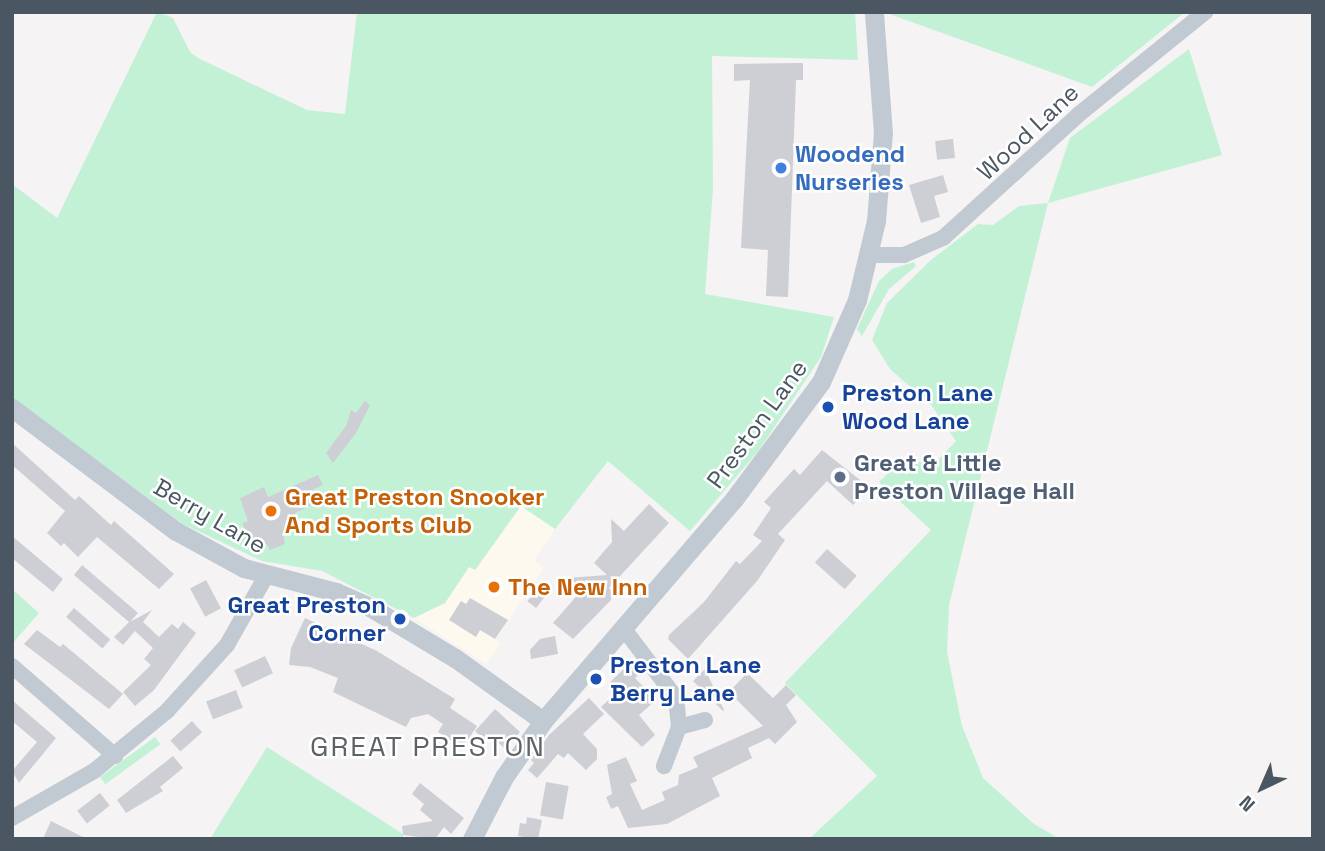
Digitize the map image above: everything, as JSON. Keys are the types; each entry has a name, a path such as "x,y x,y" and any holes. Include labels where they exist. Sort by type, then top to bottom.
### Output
{"street":[{"name":"Preston Lane","path":"472,839 504,777 543,721 624,629 808,403 845,330 870,255 883,133 874,12"},
{"name":"Wood Lane","path":"870,255 904,255 943,238 1078,115 1205,12"},
{"name":"Berry Lane","path":"12,408 176,531 266,576 336,592 370,607 455,658 543,721"},
{"path":"12,818 115,756 209,668 244,621 266,576"},
{"path":"624,629 676,698 679,727 664,766"},
{"path":"12,666 115,756"},
{"path":"679,727 705,720"}],"shaded area":[{"name":"The New Inn","path":"521,505 555,529 534,560 544,568 496,639 501,643 486,664 414,618 445,603 469,567 476,570"}],"green space":[{"path":"157,12 173,18 190,52 198,58 307,110 345,114 357,12 855,12 858,60 712,56 713,188 705,294 834,317 821,357 759,450 690,531 608,461 555,529 521,506 475,570 469,567 445,603 414,618 322,571 262,561 183,524 12,398 12,184 57,218"},
{"path":"884,12 1185,12 1092,87"},
{"path":"1189,49 1222,155 1048,203 1070,138"},
{"path":"1048,203 949,605 947,652 962,726 983,778 1034,824 1060,839 809,839 877,776 785,683 931,530 879,482 900,461 935,463 956,441 932,406 890,369 872,340 887,303 931,260 978,224 993,225 1019,206"},
{"path":"914,262 916,266 889,289 862,336 857,329 879,281 892,269"},
{"path":"12,589 39,613 12,644"},
{"path":"155,737 160,744 105,784 100,777"},
{"path":"267,747 403,834 403,839 210,839"}],"building":[{"path":"803,63 803,80 796,80 788,297 766,296 768,250 741,248 750,80 734,81 734,64"},
{"path":"953,139 955,158 937,160 935,141"},
{"path":"943,175 948,192 934,196 940,217 921,223 909,185"},
{"path":"365,401 370,405 356,433 333,463 326,453 346,426 351,410 356,413"},
{"path":"12,443 75,500 79,496 111,525 114,521 174,574 159,589 97,537 78,557 64,543 61,546 47,533 65,511 12,465"},
{"path":"822,450 869,487 853,505 827,481 778,534 785,540 757,581 688,659 668,639 669,635 704,602 736,561 740,564 762,541 753,535 771,508 764,502 794,469 800,475"},
{"name":"Great Preston Snooker And Sports Club","path":"318,475 323,485 308,492 314,504 295,513 298,521 283,532 285,544 270,550 267,544 253,546 242,523 248,521 240,498 264,487 268,497"},
{"path":"649,504 669,523 609,588 614,594 610,601 573,639 553,623 581,591 567,578 607,575 594,563 612,542 611,519 624,531"},
{"path":"12,536 63,579 53,592 12,558"},
{"path":"827,549 857,576 845,589 815,562"},
{"path":"82,565 138,613 130,622 152,610 143,622 159,637 172,624 178,629 183,622 196,633 154,690 135,706 123,692 151,665 144,659 153,648 135,631 123,645 114,637 129,622 74,575"},
{"path":"206,580 221,608 205,617 190,588"},
{"path":"544,580 553,587 536,608 527,601"},
{"path":"470,598 508,620 495,639 480,630 476,637 449,620 461,601 466,604"},
{"path":"74,608 110,639 102,649 66,617"},
{"path":"305,618 377,651 455,699 450,708 477,726 462,748 438,732 443,724 428,714 411,718 406,727 333,692 338,678 310,667 289,665 291,648"},
{"path":"37,630 60,647 63,644 123,694 109,709 24,644"},
{"path":"555,636 558,654 531,659 530,650 540,639"},
{"path":"265,656 273,673 242,688 234,670"},
{"path":"629,664 639,674 635,678 656,700 639,715 655,735 642,747 601,707 617,692 609,683"},
{"path":"705,669 724,710 723,711 693,681"},
{"path":"747,673 773,698 786,685 796,695 786,705 797,722 775,744 769,738 748,748 752,758 712,778 720,796 667,824 628,828 618,806 611,809 606,797 612,794 607,765 626,757 637,781 630,784 642,810 665,800 662,792 678,785 679,775 698,767 693,757 763,726 729,692"},
{"path":"236,690 243,708 213,719 206,701"},
{"path":"589,698 604,714 583,734 597,749 597,759 586,770 568,753 564,758 558,754 537,778 528,770 534,763 531,760 549,735"},
{"path":"12,700 56,738 19,783 12,771 37,742 12,721"},
{"path":"495,709 520,732 506,750 492,736 481,737 475,731"},
{"path":"192,721 202,732 180,752 170,740"},
{"path":"173,756 183,768 160,787 163,791 126,813 117,800"},
{"path":"546,782 569,786 563,819 540,815"},
{"path":"420,783 464,818 451,834 444,827 435,839 403,835 402,826 433,821 420,810 424,804 412,794"},
{"path":"100,793 110,806 87,823 77,811"},
{"path":"527,817 542,820 538,839 518,836 520,823 526,824"},
{"path":"51,821 87,839 43,839"}],"place":[{"name":"Woodend Nurseries","path":"781,168"},
{"name":"Preston Lane Wood Lane","path":"828,407"},
{"name":"Great & Little Preston Village Hall","path":"840,477"},
{"name":"Great Preston Snooker And Sports Club","path":"271,511"},
{"name":"The New Inn","path":"494,587"},
{"name":"Great Preston Corner","path":"400,619"},
{"name":"Preston Lane Berry Lane","path":"596,679"}],"district":[{"name":"GREAT PRESTON","path":"428,746"}]}
